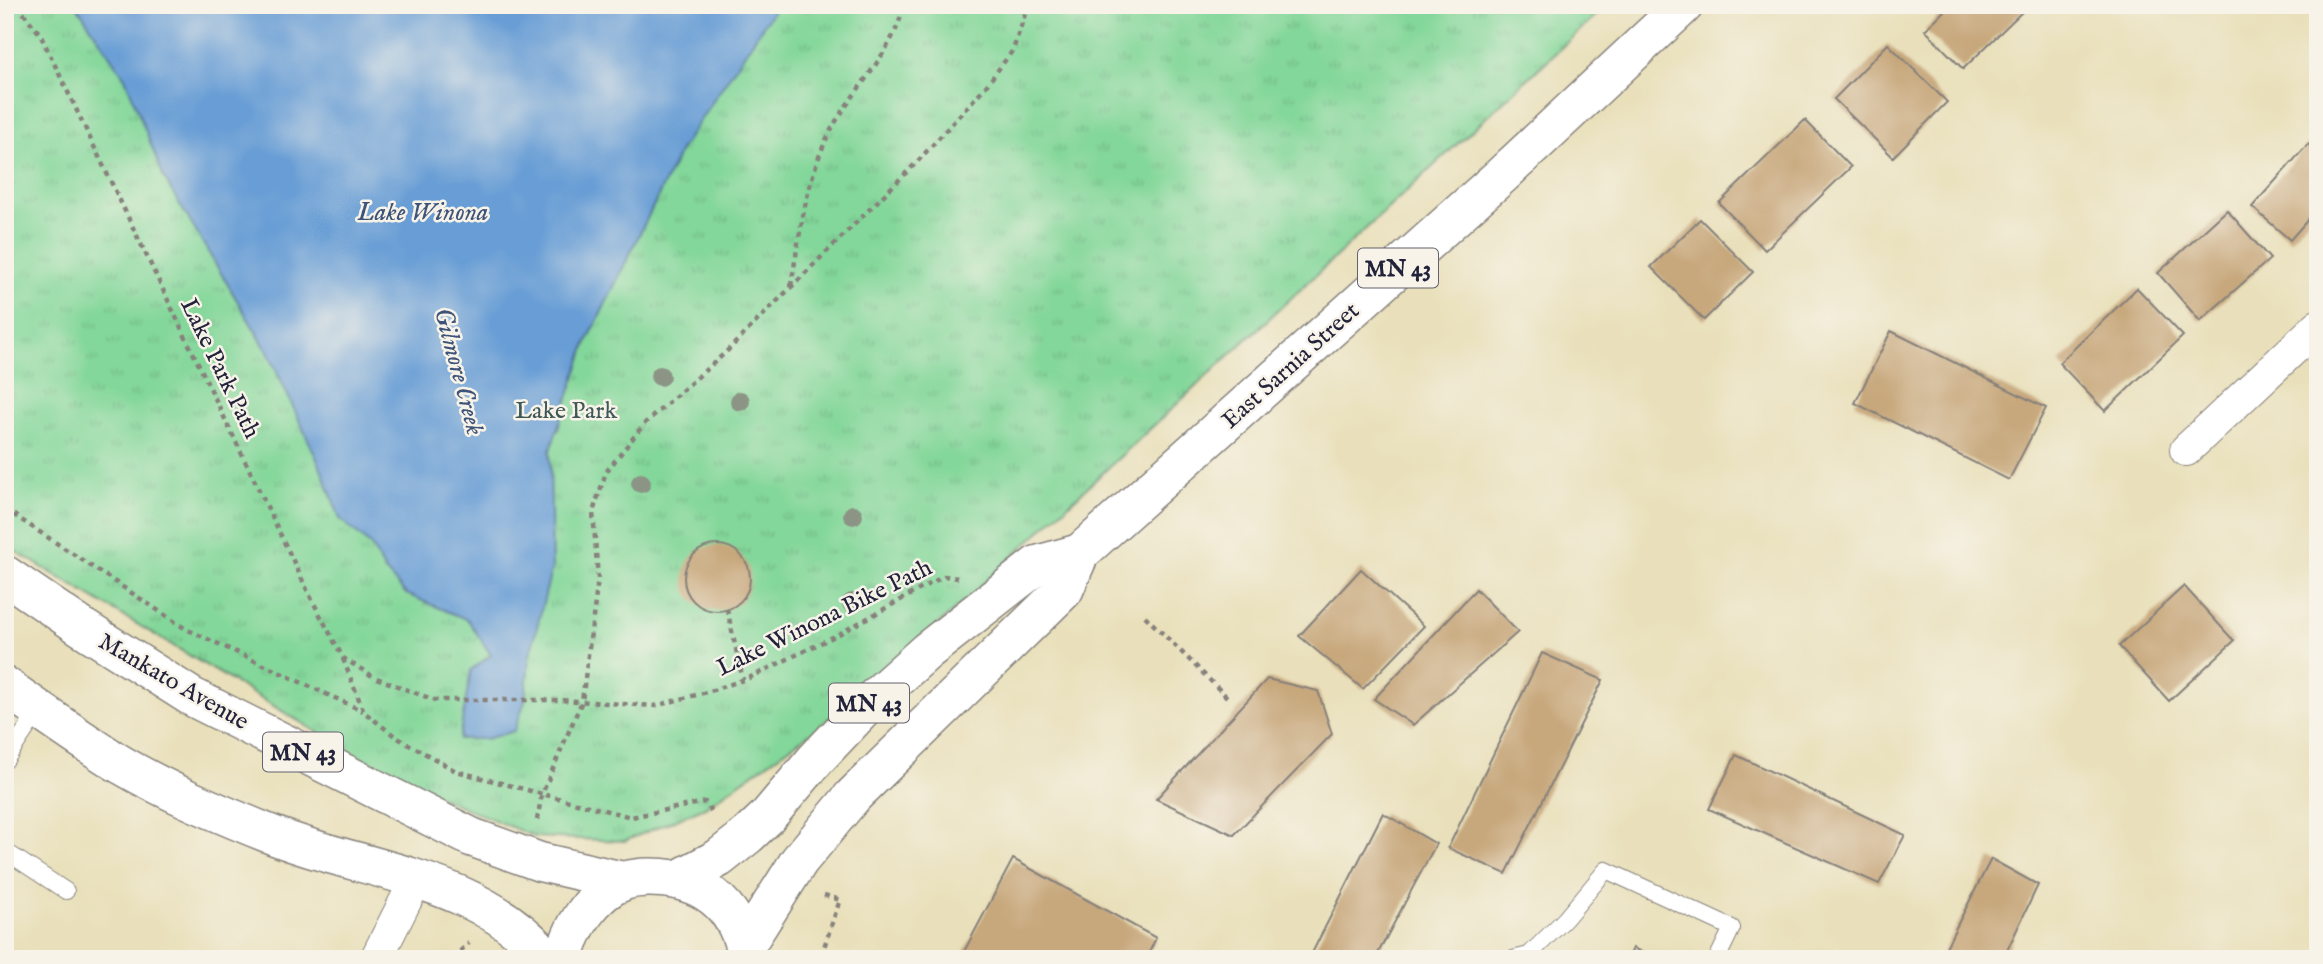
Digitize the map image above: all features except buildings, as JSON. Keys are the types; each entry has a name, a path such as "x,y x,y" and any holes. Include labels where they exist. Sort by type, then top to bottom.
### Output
{"main road":[{"name":"East Sarnia Street","path":"746,953 799,861 853,796 1064,590 1080,553 1502,176 1684,5"},
{"name":"East Sarnia Street","path":"679,879 719,858 748,835 869,703 927,651 1037,565 1080,553"},
{"name":"Mankato Avenue","path":"5,575 192,697 471,837 540,862 623,881 650,877 679,879 702,888 722,903 736,922 746,953"},
{"path":"5,686 121,764 187,799 267,834 462,894 519,931 548,959"},
{"path":"565,959 566,947 579,919 600,897 623,881"}],"street":[{"path":"2186,450 2318,326"},
{"path":"376,959 417,878"}],"lane":[{"path":"5,761 39,710"},
{"path":"5,851 66,891"},
{"path":"1514,959 1529,955 1565,919 1606,870 1732,928 1717,959"}],"path":[{"name":"Lake Park Path","path":"17,5 40,34 310,596 343,658 364,712"},
{"path":"791,287 810,181 831,129 902,19 904,5"},
{"path":"542,794 582,701 598,579 593,512 606,472 645,423 725,353 918,161 986,86 1013,50 1028,5"},
{"path":"5,509 186,629 364,712 396,737 456,771 631,817 705,802"},
{"name":"Lake Winona Bike Path","path":"343,658 374,677 434,700 560,700 655,706 743,680 837,635 944,576 961,578 979,587 992,600"},
{"path":"727,609 743,680"},
{"path":"1144,616 1229,699"},
{"path":"825,959 822,953 840,900"},
{"path":"458,953 462,959"}],"green space":[{"name":"Lake Park","path":"5,5 1607,5 957,608 819,727 705,807 625,841 535,837 394,778 5,545"}],"water":[{"name":"Lake Winona","path":"76,5 777,5 681,149 587,342 550,451 552,567 529,659 525,701 514,731 486,739 459,739 471,670 491,655 468,620 406,594 385,571 371,546 340,519 321,468 268,352 164,178 125,78"}],"water label":[{"name":"Gilmore Creek","path":"460,371"}]}
